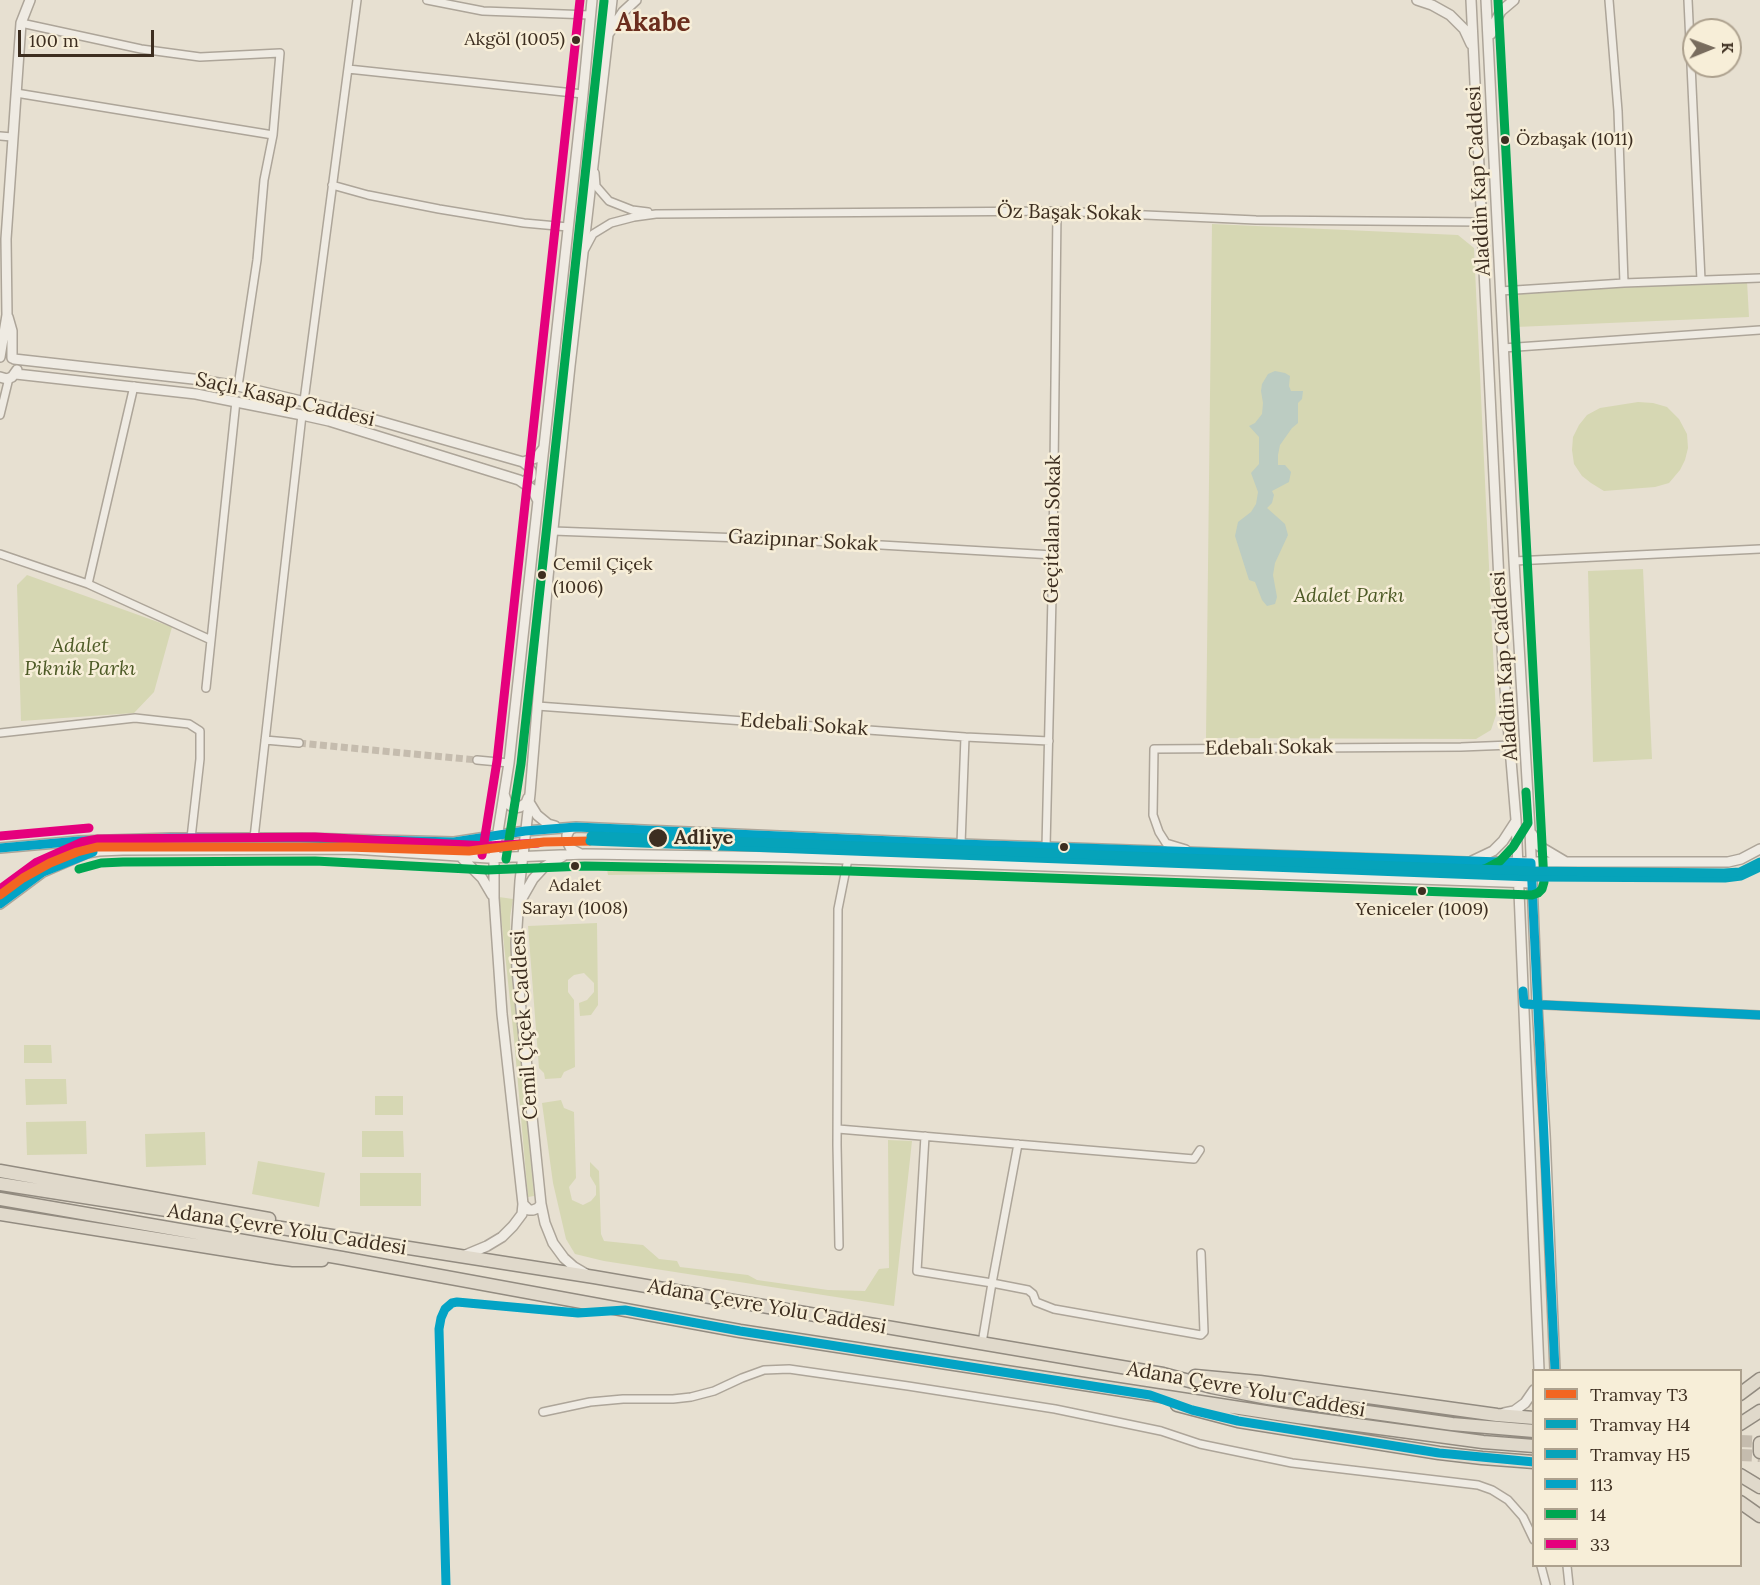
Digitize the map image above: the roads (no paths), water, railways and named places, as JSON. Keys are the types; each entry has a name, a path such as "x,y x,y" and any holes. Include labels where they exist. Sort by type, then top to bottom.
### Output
{"highway":[{"path":"0,1171 253,1215 328,1236"},
{"name":"Adana Çevre Yolu Caddesi","path":"0,1184 594,1277 1163,1374 1268,1398 1452,1424 1532,1431"},
{"name":"Adana Çevre Yolu Caddesi","path":"0,1199 342,1258 740,1331 1150,1395 1448,1437 1532,1446"},
{"path":"0,1214 285,1259 342,1258"},
{"path":"1163,1374 1260,1382 1532,1418"},
{"path":"1742,1392 1760,1379"},
{"path":"1150,1395 1192,1410 1238,1421 1450,1454 1532,1462"},
{"path":"1742,1423 1760,1411"},
{"path":"1760,1443 1760,1452"},
{"path":"1742,1476 1760,1487"},
{"path":"1742,1503 1760,1516"}],"street":[{"path":"0,357 7,315 3,239 21,23 30,0"},
{"path":"304,401 357,0"},
{"path":"428,0 483,11 590,15"},
{"name":"Cemil Çiçek Caddesi","path":"523,1204 502,1014 494,898 494,857 509,763 592,0"},
{"name":"Cemil Çiçek Caddesi","path":"594,1277 574,1267 558,1250 547,1230 541,1204 516,943 523,856 530,831 529,798 553,531 612,0"},
{"path":"608,35 623,12 636,0"},
{"path":"1417,0 1450,15 1464,29 1473,47"},
{"name":"Aladdin Kap Caddesi","path":"1471,0 1503,664 1516,820 1539,1369"},
{"name":"Aladdin Kap Caddesi","path":"1486,0 1530,830 1555,1369"},
{"path":"1488,47 1493,26 1501,11 1514,0"},
{"path":"1609,0 1618,111 1624,283"},
{"path":"1688,0 1701,280"},
{"path":"21,23 141,49 200,57 280,53 273,135 264,180 257,260 238,386"},
{"path":"348,69 583,94"},
{"path":"16,93 273,135"},
{"path":"0,136 12,137"},
{"path":"593,159 596,186 609,201 632,210 656,214"},
{"path":"332,185 368,195 439,209 524,223 568,227"},
{"name":"Öz Başak Sokak","path":"656,214 1057,211 1256,220 1481,222"},
{"name":"Geçitalan Sokak","path":"1046,847 1053,555 1057,211"},
{"path":"582,254 593,234 611,223 656,214"},
{"path":"1500,291 1760,278"},
{"path":"0,415 5,401 8,376 17,366 13,358 12,332 7,315"},
{"path":"1503,348 1760,330"},
{"name":"Saçlı Kasap Caddesi","path":"0,357 238,386 304,401 523,462"},
{"name":"Saçlı Kasap Caddesi","path":"8,376 134,386 236,401 302,415 524,482"},
{"path":"88,584 134,386"},
{"path":"206,688 236,401"},
{"path":"254,838 302,415"},
{"path":"523,462 536,458 544,447"},
{"path":"523,462 531,471 531,477 524,482 532,489 538,501"},
{"name":"Gazipınar Sokak","path":"553,531 795,540 1053,555"},
{"path":"1514,561 1760,549"},
{"path":"0,554 88,584 211,639"},
{"name":"Edebali Sokak","path":"537,706 1049,741"},
{"path":"0,733 135,718 189,724 200,731 201,759 191,838"},
{"path":"962,844 965,737"},
{"path":"265,740 299,743"},
{"name":"Edebalı Sokak","path":"1194,852 1166,843 1159,832 1153,815 1154,749 1511,745"},
{"path":"477,760 509,763"},
{"path":"504,794 507,803 514,808 520,807 529,798 541,818 548,824 560,828"},
{"path":"1467,862 1493,850 1503,841 1516,820"},
{"path":"480,839 499,823"},
{"path":"0,848 79,841 191,838 443,842 576,827 962,844 1518,863 1728,862 1741,859 1760,849"},
{"path":"576,827 570,829 567,841 571,849 585,854"},
{"path":"1530,830 1539,846 1569,863"},
{"path":"0,904 43,872 99,851 210,849 353,849 494,857 585,854 848,859 1532,883"},
{"path":"519,905 527,887 538,873 551,862 568,854"},
{"path":"459,855 482,878 494,898"},
{"path":"839,1246 838,909 848,859"},
{"path":"1524,1004 1760,1015"},
{"path":"838,1129 1194,1159 1200,1150"},
{"path":"925,1136 917,1271 1028,1290 1033,1294 1036,1302 1054,1309 1201,1335 1204,1332 1201,1253"},
{"path":"982,1343 1018,1144"},
{"path":"523,1204 529,1210 538,1208 541,1204"},
{"path":"457,1257 481,1250 502,1237 522,1214 523,1204"},
{"path":"543,1412 590,1402 690,1397 714,1391 764,1370 789,1369 1055,1409 1161,1431 1200,1444 1292,1463 1478,1485 1508,1500 1523,1517 1532,1538"},
{"path":"1497,1415 1514,1411 1532,1394"},
{"path":"1541,1567 1546,1585"},
{"path":"1567,1567 1569,1585"}],"tunnel":[{"path":"299,743 477,760"},
{"path":"1742,1441 1760,1442"},
{"path":"1742,1455 1760,1456"}],"tram line":[{"name":"H5","path":"591,836 1532,871 1724,873 1740,872 1760,862"},
{"name":"T3","path":"0,895 23,878 50,863 97,847 347,847 469,851 544,842 590,841"},
{"name":"H4","path":"590,841 1532,877 1725,878 1741,876 1760,867"}],"place":[{"name":"Akgöl (1005)","path":"576,40"},
{"name":"Özbaşak (1011)","path":"1505,140"},
{"name":"Cemil Çiçek (1006)","path":"542,575"},
{"name":"Adliye","path":"658,838"},
{"name":"Adalet Sarayı (1008)","path":"575,866"},
{"name":"Yeniceler (1009)","path":"1422,891"}],"district":[{"name":"Akabe","path":"653,24"}],"park label":[{"name":"Adalet Parkı","path":"1349,596"},
{"name":"Adalet Piknik Parkı","path":"80,658"}]}
